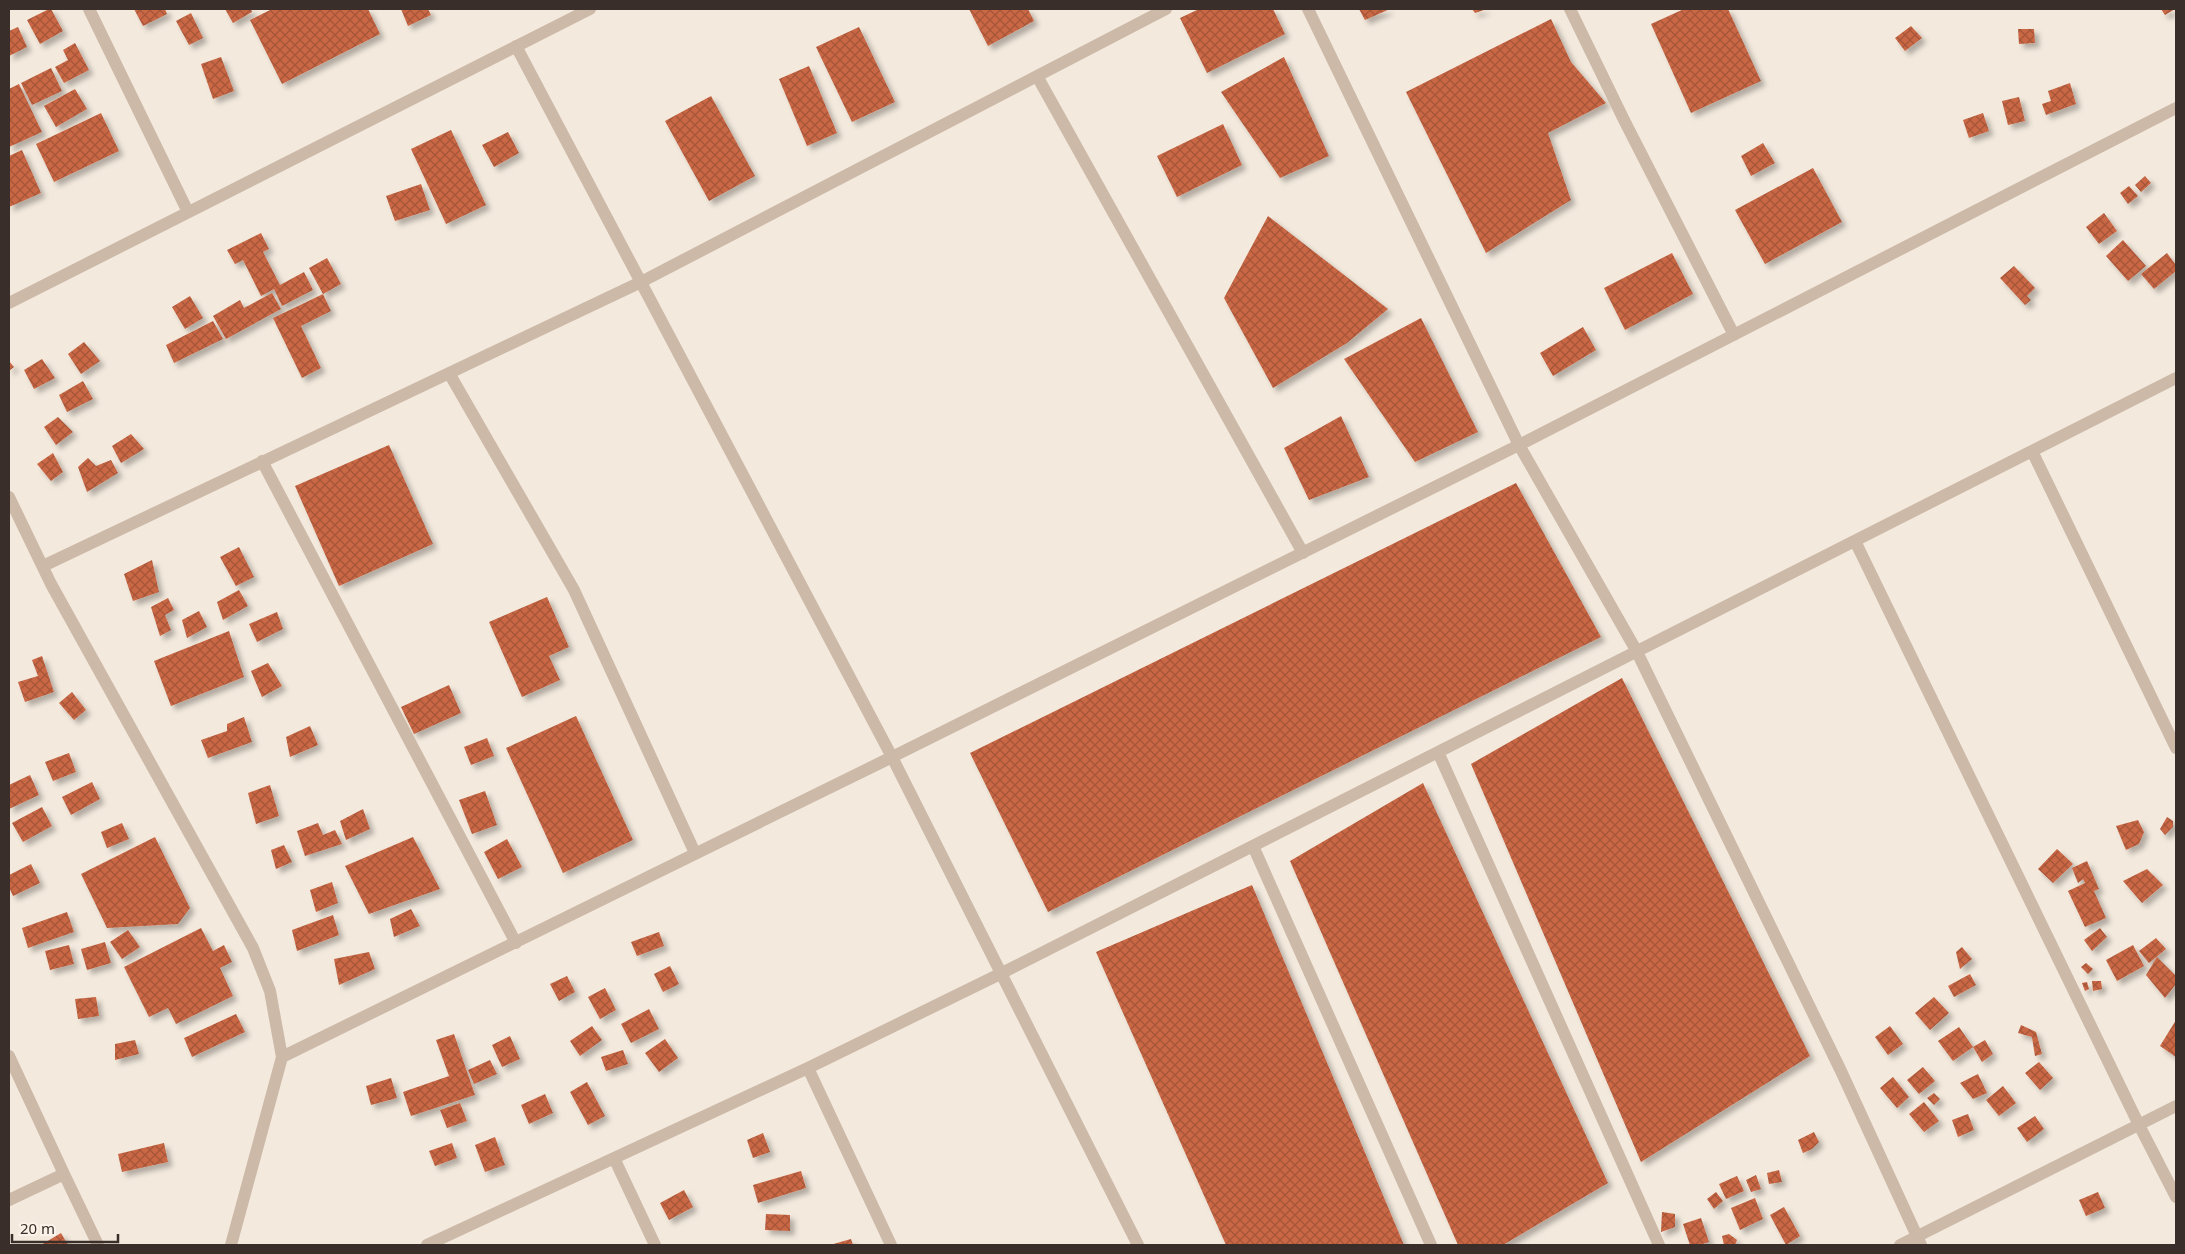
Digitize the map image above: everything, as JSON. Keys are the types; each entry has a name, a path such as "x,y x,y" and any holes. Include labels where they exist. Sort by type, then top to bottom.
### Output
{"street":[{"path":"90,9 188,212"},
{"path":"9,304 590,9"},
{"path":"43,566 641,282 1166,9"},
{"path":"1308,9 1519,445 1636,650 1841,1070 1919,1241"},
{"path":"1570,9 1624,120 1734,335"},
{"path":"516,46 892,757 1138,1245"},
{"path":"1037,76 1303,553"},
{"path":"282,1057 516,944 695,853 1519,445 2176,108"},
{"path":"449,372 574,590 695,853"},
{"path":"427,1245 808,1068 1000,974 2176,378"},
{"path":"2032,451 2176,748"},
{"path":"262,462 516,944"},
{"path":"9,498 43,566 253,948 270,991 282,1057 231,1245"},
{"path":"1855,541 2139,1125 2176,1197"},
{"path":"1438,752 1659,1245"},
{"path":"1253,846 1431,1245"},
{"path":"9,1056 98,1245"},
{"path":"808,1068 891,1245"},
{"path":"1900,1245 1919,1241 2176,1106"},
{"path":"614,1158 655,1245"},
{"path":"9,1200 64,1174"}],"building":[{"path":"51,9 63,31 40,44 27,20"},
{"path":"134,9 165,9 167,14 143,26"},
{"path":"225,9 251,9 252,12 233,23"},
{"path":"272,9 368,9 380,34 282,84 250,20"},
{"path":"401,9 428,9 431,15 408,26"},
{"path":"969,9 1028,9 1034,21 988,46"},
{"path":"1199,9 1273,9 1285,34 1207,73 1180,18"},
{"path":"1359,9 1390,9 1365,20"},
{"path":"1472,9 1487,9 1475,13"},
{"path":"1684,9 1728,9 1761,81 1691,113 1651,24"},
{"path":"2161,9 2175,9 2165,15"},
{"path":"191,13 203,38 189,45 176,21"},
{"path":"1551,19 1571,62 1606,103 1548,133 1571,200 1486,253 1406,92"},
{"path":"1911,26 1922,38 1905,51 1895,38"},
{"path":"18,27 27,47 9,56 9,31"},
{"path":"859,27 895,102 852,122 816,47"},
{"path":"2018,29 2034,29 2035,43 2019,44"},
{"path":"75,43 89,70 64,83 55,67 68,60 63,50"},
{"path":"221,57 234,91 213,99 201,64"},
{"path":"1284,57 1329,156 1280,178 1221,92"},
{"path":"809,66 837,133 807,146 779,79"},
{"path":"51,68 62,91 32,105 21,83"},
{"path":"2070,83 2076,104 2046,115 2042,104 2051,101 2048,91"},
{"path":"19,84 42,132 9,147 9,89"},
{"path":"75,89 87,109 56,127 44,106"},
{"path":"711,96 755,176 709,201 665,121"},
{"path":"2019,97 2025,121 2008,125 2002,101"},
{"path":"101,113 119,151 54,182 36,144"},
{"path":"1983,113 1989,131 1969,138 1963,120"},
{"path":"1223,124 1242,165 1177,197 1157,156"},
{"path":"451,130 486,205 446,224 411,149"},
{"path":"508,132 519,153 494,167 482,145"},
{"path":"1763,143 1775,163 1751,176 1741,156"},
{"path":"22,150 41,193 9,207 9,156"},
{"path":"1813,168 1842,222 1765,264 1735,210"},
{"path":"2145,176 2151,183 2141,192 2135,185"},
{"path":"421,184 430,210 395,221 386,196"},
{"path":"2129,186 2138,196 2128,204 2120,193"},
{"path":"2104,213 2117,231 2099,244 2086,227"},
{"path":"1268,216 1388,309 1347,343 1273,388 1224,298"},
{"path":"261,233 269,249 263,252 280,285 304,272 313,290 282,306 274,289 261,296 243,260 235,264 227,250"},
{"path":"2123,240 2146,266 2128,281 2106,256"},
{"path":"1672,253 1693,294 1625,330 1604,288"},
{"path":"2167,253 2176,265 2176,271 2154,289 2141,274"},
{"path":"327,258 341,284 323,294 309,268"},
{"path":"2014,266 2035,288 2027,296 2031,300 2025,305 2000,278"},
{"path":"272,293 281,309 226,339 213,316 240,300 244,308"},
{"path":"323,294 331,311 301,326 321,368 302,378 273,318"},
{"path":"190,296 203,318 185,329 172,307"},
{"path":"1421,318 1478,432 1415,462 1344,359"},
{"path":"213,321 223,339 174,363 166,345"},
{"path":"1583,327 1596,350 1553,376 1540,353"},
{"path":"84,342 100,361 81,374 68,354"},
{"path":"42,359 55,378 34,389 24,370"},
{"path":"9,361 14,367 9,371"},
{"path":"83,381 93,399 67,412 59,395"},
{"path":"1341,416 1369,477 1309,500 1284,448"},
{"path":"58,417 73,432 56,445 44,427"},
{"path":"131,434 144,449 121,463 112,446"},
{"path":"389,445 433,544 339,586 295,486"},
{"path":"53,453 63,472 51,481 37,464"},
{"path":"88,458 96,466 111,460 118,473 87,492 78,467"},
{"path":"1516,483 1601,637 1048,912 970,753"},
{"path":"239,547 254,577 236,586 220,557"},
{"path":"152,560 159,592 133,601 124,574"},
{"path":"239,590 248,606 223,620 217,602"},
{"path":"547,597 569,647 549,656 560,680 522,697 489,622"},
{"path":"168,598 174,610 165,615 171,630 160,636 151,607"},
{"path":"199,611 207,627 187,638 182,620"},
{"path":"277,612 283,629 257,642 249,624"},
{"path":"229,631 244,677 171,706 154,661"},
{"path":"42,656 54,692 25,702 18,682 38,676 32,660"},
{"path":"268,663 282,686 262,697 251,671"},
{"path":"1622,678 1810,1056 1641,1162 1471,764"},
{"path":"449,685 461,713 414,734 401,707"},
{"path":"72,692 86,710 74,720 59,703"},
{"path":"576,716 633,840 563,873 506,748"},
{"path":"244,717 252,742 208,758 201,740 227,731 227,724"},
{"path":"310,726 318,745 290,757 286,737"},
{"path":"487,738 494,756 471,765 464,747"},
{"path":"69,753 76,772 53,781 45,762"},
{"path":"30,775 39,795 9,809 9,785"},
{"path":"92,782 100,799 71,815 62,797"},
{"path":"1423,783 1608,1183 1503,1245 1458,1245 1290,861"},
{"path":"270,785 279,816 256,824 248,793"},
{"path":"485,791 497,825 472,834 459,800"},
{"path":"42,807 52,826 23,842 12,823"},
{"path":"363,809 370,829 346,840 340,821"},
{"path":"2167,817 2173,821 2173,827 2165,835 2160,829"},
{"path":"2138,820 2144,832 2139,844 2126,850 2116,826"},
{"path":"122,823 129,839 107,848 101,832"},
{"path":"318,823 323,835 335,830 342,844 305,856 297,831"},
{"path":"155,837 190,908 178,924 107,928 81,874"},
{"path":"413,837 440,889 369,914 345,866"},
{"path":"507,839 522,867 498,879 484,852"},
{"path":"284,845 292,862 276,869 271,850"},
{"path":"2057,849 2073,864 2053,883 2038,869"},
{"path":"2087,861 2099,889 2094,891 2106,918 2085,927 2068,891 2085,883 2083,879 2078,883 2072,868"},
{"path":"31,864 40,883 13,896 9,887 9,875"},
{"path":"2147,869 2163,885 2142,903 2123,881"},
{"path":"332,882 338,903 316,912 310,890"},
{"path":"1252,885 1404,1245 1226,1245 1096,952"},
{"path":"411,909 420,926 394,937 390,919"},
{"path":"67,912 74,932 28,948 22,928"},
{"path":"333,915 339,935 297,951 292,930"},
{"path":"201,928 213,951 224,945 232,962 220,968 233,996 176,1024 168,1008 149,1017 124,967"},
{"path":"2100,928 2107,937 2092,951 2084,940"},
{"path":"128,930 140,947 122,959 110,942"},
{"path":"659,932 664,946 637,956 631,942"},
{"path":"2156,938 2166,949 2149,963 2139,951"},
{"path":"105,942 111,963 87,970 81,949"},
{"path":"69,945 74,964 50,970 45,951"},
{"path":"2133,945 2144,966 2117,981 2106,960"},
{"path":"1962,947 1972,959 1960,969 1956,952"},
{"path":"369,952 375,969 339,985 334,959"},
{"path":"2157,957 2176,976 2176,984 2165,998 2146,975"},
{"path":"2086,963 2093,969 2088,974 2081,967"},
{"path":"670,966 679,984 663,992 654,974"},
{"path":"1970,974 1976,985 1954,997 1948,986"},
{"path":"567,976 575,992 559,1001 550,984"},
{"path":"2092,981 2101,981 2102,989 2093,991"},
{"path":"2087,982 2089,989 2085,991 2082,983"},
{"path":"605,988 616,1010 600,1019 588,997"},
{"path":"96,997 99,1016 78,1019 75,999"},
{"path":"1934,997 1949,1013 1930,1030 1915,1013"},
{"path":"649,1009 659,1029 631,1043 621,1024"},
{"path":"236,1014 245,1032 192,1057 184,1038"},
{"path":"2176,1020 2176,1057 2160,1046"},
{"path":"2021,1025 2036,1032 2042,1054 2035,1056 2032,1037 2018,1033"},
{"path":"592,1026 602,1040 580,1056 570,1041"},
{"path":"1890,1026 1903,1044 1888,1055 1875,1037"},
{"path":"1959,1027 1973,1047 1953,1061 1938,1041"},
{"path":"454,1034 475,1095 411,1116 403,1092 449,1076 436,1040"},
{"path":"510,1036 520,1059 502,1067 492,1045"},
{"path":"665,1039 678,1058 659,1072 645,1053"},
{"path":"135,1040 139,1054 115,1060 115,1044"},
{"path":"1985,1040 1993,1054 1982,1062 1973,1047"},
{"path":"623,1050 628,1064 606,1071 601,1057"},
{"path":"490,1060 497,1074 474,1084 468,1070"},
{"path":"2039,1062 2053,1078 2040,1090 2025,1073"},
{"path":"1923,1067 1935,1081 1919,1094 1907,1080"},
{"path":"1978,1074 1987,1093 1973,1099 1960,1083"},
{"path":"1893,1077 1909,1097 1897,1108 1880,1088"},
{"path":"391,1078 397,1098 371,1105 366,1086"},
{"path":"587,1082 605,1116 588,1125 570,1092"},
{"path":"2003,1086 2016,1103 1999,1116 1986,1100"},
{"path":"1934,1093 1940,1099 1934,1105 1927,1098"},
{"path":"545,1094 553,1113 529,1124 521,1105"},
{"path":"1924,1102 1939,1121 1924,1132 1909,1114"},
{"path":"460,1103 467,1121 447,1128 440,1110"},
{"path":"1968,1114 1974,1130 1958,1137 1952,1120"},
{"path":"2035,1116 2044,1129 2027,1142 2017,1128"},
{"path":"1814,1132 1819,1142 1812,1149 1803,1153 1798,1140"},
{"path":"763,1133 770,1152 753,1158 747,1140"},
{"path":"495,1137 505,1165 485,1172 475,1145"},
{"path":"164,1143 168,1162 122,1172 118,1154"},
{"path":"452,1143 457,1158 435,1166 429,1151"},
{"path":"1779,1170 1782,1182 1769,1184 1767,1173"},
{"path":"801,1171 806,1188 758,1203 753,1185"},
{"path":"1756,1175 1761,1189 1751,1192 1746,1180"},
{"path":"1737,1176 1744,1191 1726,1199 1719,1184"},
{"path":"684,1190 693,1207 669,1220 660,1203"},
{"path":"1716,1192 1723,1201 1714,1209 1707,1199"},
{"path":"2098,1192 2105,1208 2086,1216 2079,1200"},
{"path":"1755,1198 1763,1219 1740,1230 1731,1208"},
{"path":"1784,1207 1800,1236 1786,1245 1770,1215"},
{"path":"1662,1212 1675,1214 1675,1227 1661,1232"},
{"path":"766,1214 790,1215 790,1231 765,1230"},
{"path":"1701,1218 1709,1242 1690,1245 1683,1224"},
{"path":"61,1233 68,1245 41,1245"},
{"path":"1729,1234 1737,1240 1735,1245 1724,1245 1722,1236"},
{"path":"851,1239 853,1245 830,1245"}]}
